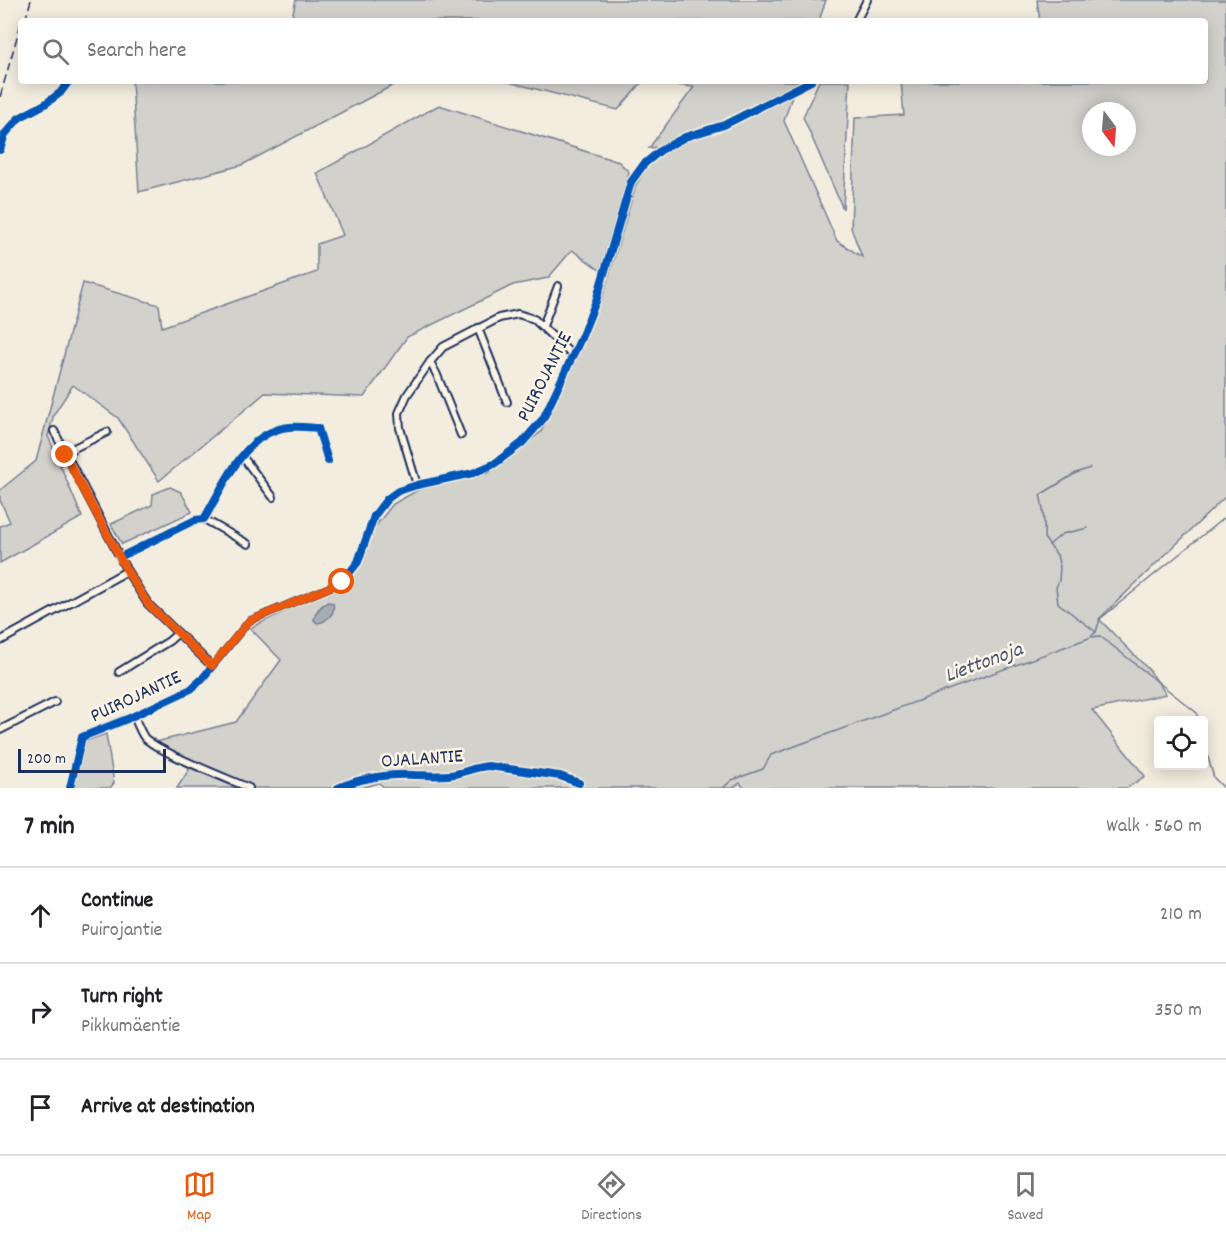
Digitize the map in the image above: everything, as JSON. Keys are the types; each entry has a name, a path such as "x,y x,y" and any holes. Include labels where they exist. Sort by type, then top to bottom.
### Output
{"street":[{"path":"858,18 867,0"},
{"name":"PUIROJANTIE","path":"70,788 82,737 191,689 249,621 342,582 358,562 367,530 380,506 398,491 473,473 494,464 522,443 543,419 573,356 596,301 631,182 644,164 661,150 685,137 724,125 805,84"},
{"path":"543,326 558,286"},
{"path":"417,485 400,428 399,413 407,395 430,362 448,343 499,318 518,314 534,319 573,356"},
{"path":"478,328 507,402"},
{"path":"430,362 461,435"},
{"path":"204,519 242,456 255,441 267,433 286,427 318,428 328,461"},
{"path":"54,431 127,571 148,604 212,666"},
{"path":"65,455 72,449 107,432"},
{"path":"242,456 273,496"},
{"path":"120,557 195,520 204,519 248,544"},
{"path":"0,641 127,571"},
{"path":"119,672 170,641 178,633"},
{"path":"0,730 55,702"},
{"path":"134,716 145,738 151,743 249,788"},
{"name":"OJALANTIE","path":"338,788 373,776 446,776 488,766 561,776 579,783"}],"shaded area":[{"path":"296,0 826,0 820,18 292,18"},
{"path":"1037,0 1226,0 1226,496 1099,619 1150,671 1166,694 1092,710 1145,776 1127,788 744,788 740,783 733,788 385,788 379,783 362,788 177,788 194,762 156,742 236,722 281,660 250,628 351,580 375,527 393,504 418,490 488,473 541,432 602,299 636,185 647,167 663,154 687,141 724,129 792,96 784,121 837,241 862,257 851,228 855,118 904,115 901,84 1208,84 1208,18 1040,18"},
{"path":"132,84 395,84 242,165 139,192"},
{"path":"517,84 640,84 618,110"},
{"path":"668,84 794,84 722,122 682,134 658,147 649,148 694,87"},
{"path":"818,84 850,84 843,209 803,117"},
{"path":"439,105 619,162 629,172 600,270 572,250 548,278 513,285 407,337 364,397 265,393 159,481 118,418 73,385 54,414 48,436 82,517 0,563 0,526 10,522 0,500 0,490 36,461 83,283 159,305 162,327 317,272 317,244 343,235 317,173"},
{"path":"170,487 181,492 192,512 122,544 111,524 152,505 153,494"},
{"path":"328,602 333,603 332,613 327,619 317,623 314,620 317,611"},
{"path":"106,734 114,783 110,788 75,788 86,741"}],"waterway":[{"path":"1090,468 1076,473 1040,495 1044,516 1044,538 1057,555 1060,567 1056,587 1058,603 1096,632"},
{"name":"Liettonoja","path":"723,788 732,780 763,769 771,755 1089,638 1096,632 1100,619 1226,516"},
{"path":"1049,545 1062,534 1088,528"},
{"path":"1092,637 1100,636 1197,713 1197,716"},
{"path":"1208,757 1214,778 1224,788"}],"railway":[{"path":"26,18 31,0"},
{"path":"0,97 18,34"}],"cycle path":[{"path":"0,150 5,134 19,118 45,104 60,93 67,84"},
{"path":"70,788 82,737 191,689 202,679 249,621 342,582 358,562 374,516 387,499 398,491 417,485 473,473 494,464 522,443 543,419 581,338 596,301 631,182 644,164 661,150 685,137 724,125 805,84"},
{"path":"120,557 195,520 204,519 225,481 243,455 253,444 276,430 291,427 318,428 328,461"},
{"path":"338,788 376,777 448,775 488,766 560,776 579,783"}],"route":[{"path":"65,455 127,571 148,604 212,666 249,621 342,582"}]}
